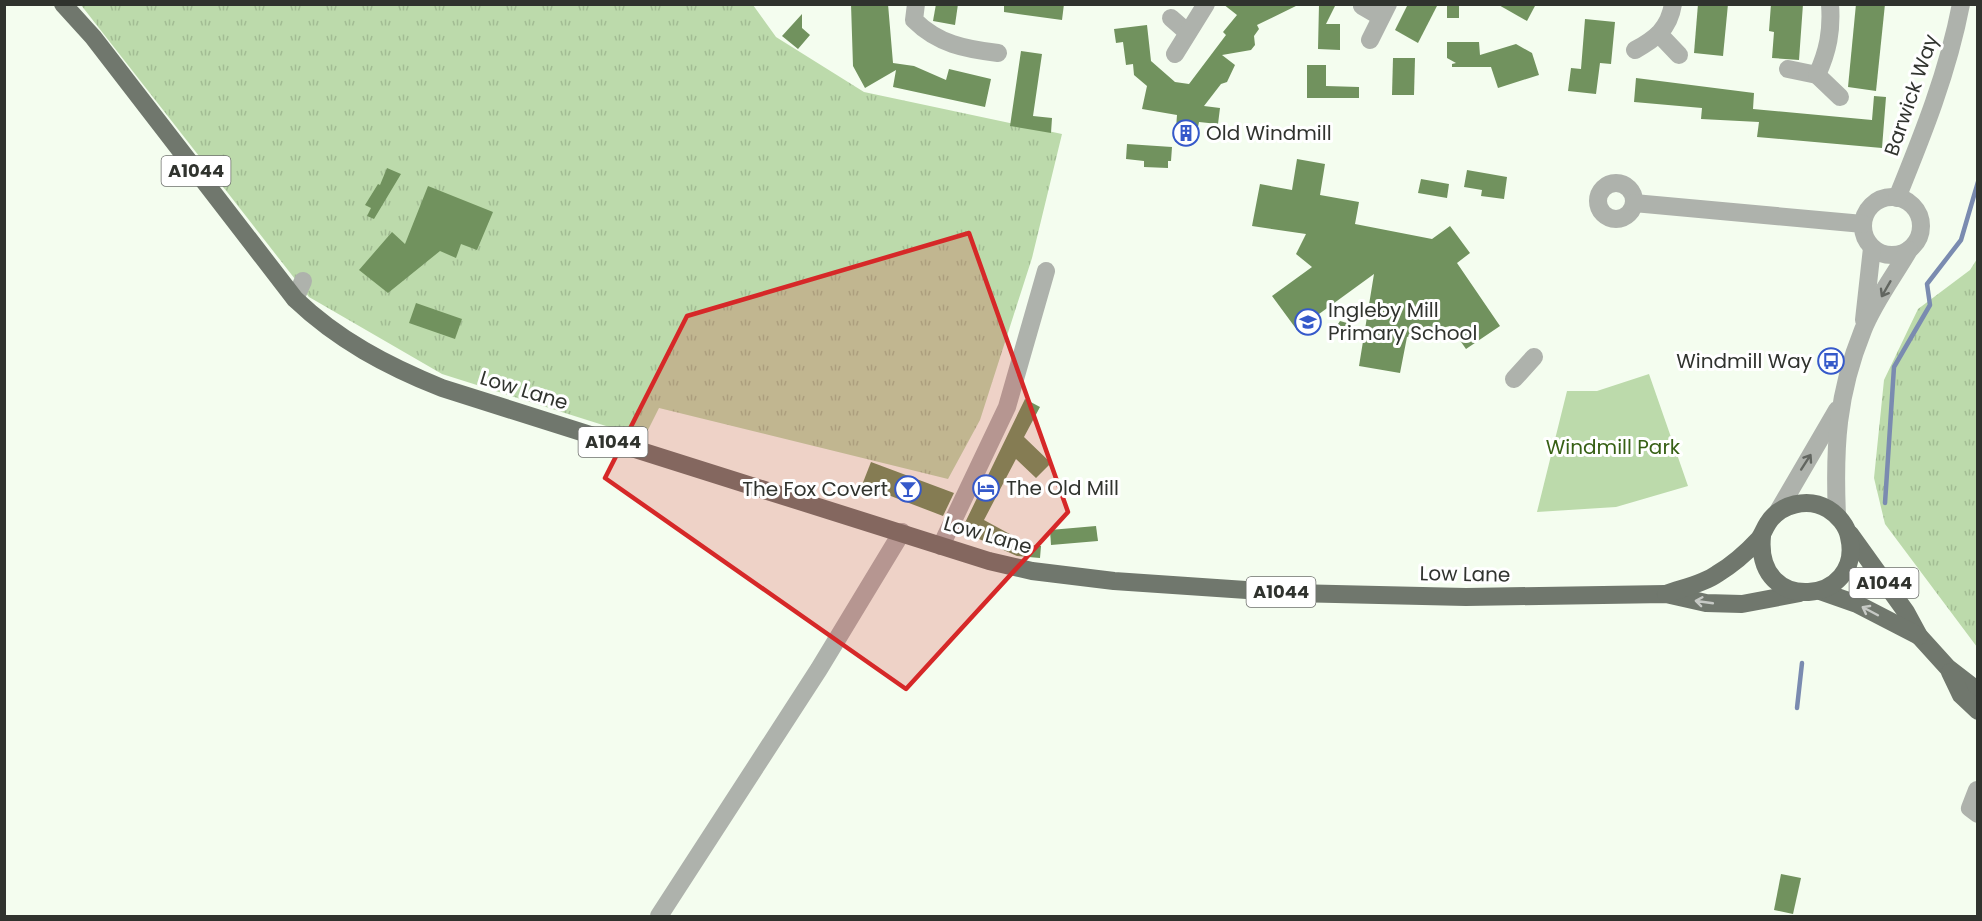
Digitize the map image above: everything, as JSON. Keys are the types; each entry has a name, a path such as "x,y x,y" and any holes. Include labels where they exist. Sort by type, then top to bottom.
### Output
{"main road":[{"name":"A1044","path":"63,4 93,37 295,298"},
{"name":"Low Lane","path":"295,298 334,332 369,355 442,388 941,546 1032,571 1114,581 1292,593 1454,597 1666,594 1706,603 1742,604 1800,593"},
{"path":"1814,503 1842,523 1851,545 1849,560 1844,573 1833,584 1820,591 1800,593 1785,588 1773,579 1764,566 1760,551 1762,536 1777,513 1794,504 1814,503"},
{"name":"A1044","path":"1842,523 1864,557 1906,612 1919,636 1948,668 1977,691"},
{"name":"Low Lane","path":"1666,594 1715,576 1762,536"},
{"name":"A1044","path":"1820,591 1857,604 1919,636"},
{"name":"A1044","path":"1948,668 1961,695 1977,711"}],"street":[{"path":"916,4 914,20 929,35 964,49 998,53"},
{"path":"1175,54 1206,4"},
{"path":"1635,50 1659,34 1668,22 1672,4"},
{"path":"1817,75 1827,53 1830,36 1830,4"},
{"name":"Barwick Way","path":"1896,198 1919,149 1952,51 1961,4"},
{"path":"1362,6 1385,11 1370,40"},
{"path":"1171,18 1187,32"},
{"path":"1659,34 1679,55"},
{"path":"1788,69 1817,75 1840,97"},
{"path":"1863,328 1916,242 1920,231 1920,220 1907,202 1896,198 1885,198 1874,203 1866,212 1863,224 1867,241 1872,248 1884,254 1897,255 1909,250"},
{"path":"1635,203 1863,224"},
{"path":"1777,513 1839,406 1863,328 1872,248"},
{"path":"941,546 1007,407 1046,271"},
{"path":"295,298 303,281"},
{"path":"1514,379 1534,357"},
{"path":"1839,406 1835,465 1842,523"},
{"path":"659,916 819,669 902,532"},
{"path":"1977,790 1970,808 1977,814"}],"highlighted area":[{"path":"969,233 1068,512 906,689 605,478 687,316"}],"green space":[{"path":"81,5 753,5 776,37 864,92 1062,134 1032,258 980,420 948,479 659,408 644,438 442,374 309,297"},
{"path":"1977,259 1977,647 1885,524 1874,478 1884,380 1918,309 1970,270"},
{"name":"Windmill Park","path":"1649,374 1688,486 1616,507 1537,512 1567,391 1597,391"}],"building":[{"path":"851,4 888,4 893,63 914,66 946,80 949,69 991,79 985,107 893,87 896,70 865,88 853,66"},
{"path":"936,4 958,4 955,25 933,21"},
{"path":"1004,4 1064,4 1062,20 1004,12"},
{"path":"1223,4 1300,4 1257,25 1259,29 1254,36 1255,45 1251,50 1222,55 1235,65 1227,82 1221,84 1204,106 1220,108 1218,124 1199,122 1196,137 1192,141 1175,142 1177,115 1142,109 1147,86 1134,75 1133,64 1126,65 1123,42 1116,43 1114,29 1147,25 1151,61 1175,82 1189,84 1226,35 1223,32 1237,15"},
{"path":"1319,4 1336,4 1326,24 1340,24 1340,50 1318,49"},
{"path":"1408,4 1438,4 1418,43 1395,30"},
{"path":"1447,4 1459,4 1459,18 1447,18"},
{"path":"1497,4 1536,4 1527,21"},
{"path":"1698,4 1728,4 1723,56 1694,53"},
{"path":"1771,4 1803,4 1799,60 1772,58 1774,32 1769,31"},
{"path":"1856,4 1885,4 1876,91 1848,87"},
{"path":"802,14 802,28 810,35 798,49 782,36"},
{"path":"1585,19 1615,22 1611,64 1600,63 1596,94 1568,91 1571,68 1581,69"},
{"path":"1447,42 1479,42 1480,55 1516,44 1532,53 1539,75 1498,88 1491,67 1452,67 1452,64 1456,63 1447,58"},
{"path":"1021,51 1042,54 1033,116 1052,118 1051,133 1010,126"},
{"path":"1393,58 1415,58 1414,95 1392,95"},
{"path":"1307,65 1326,65 1326,86 1359,87 1359,98 1307,98"},
{"path":"1636,78 1754,93 1753,109 1872,120 1874,96 1886,97 1882,148 1757,137 1759,122 1701,119 1702,108 1634,102"},
{"path":"1127,144 1172,147 1168,168 1144,167 1144,161 1126,159"},
{"path":"1297,159 1325,164 1320,195 1359,202 1355,224 1432,239 1450,226 1470,253 1457,263 1500,326 1466,349 1450,326 1407,337 1400,373 1359,366 1374,274 1297,330 1272,296 1312,267 1296,254 1306,234 1252,226 1260,184 1292,190"},
{"path":"387,168 401,174 374,219 367,216 371,208 365,205 378,184 380,185"},
{"path":"1467,170 1507,177 1504,199 1481,196 1482,190 1464,187"},
{"path":"1421,179 1449,184 1447,198 1418,193"},
{"path":"428,186 493,212 477,250 461,244 456,258 440,251 388,293 359,270 392,232 405,244"},
{"path":"416,303 462,319 455,339 409,323"},
{"path":"1340,321 1347,323 1358,332 1343,339 1334,330"},
{"path":"1025,399 1040,407 1024,437 1051,463 1036,478 1016,459 984,520 1019,539 1017,544 1041,546 1040,558 1017,556 961,531"},
{"name":"The Fox Covert","path":"871,462 954,493 943,516 862,485"},
{"path":"1096,526 1098,541 1051,545 1050,530"},
{"path":"1781,874 1801,878 1793,914 1774,910"}],"waterway":[{"path":"1885,503 1894,367 1930,305 1927,284 1961,240 1978,182"},
{"path":"1797,708 1802,663"}],"place":[{"name":"Old Windmill","path":"1186,133"},
{"name":"Ingleby Mill Primary School","path":"1308,322"},
{"name":"Windmill Way","path":"1831,361"},
{"name":"The Old Mill","path":"986,488"},
{"name":"The Fox Covert","path":"908,489"}]}
